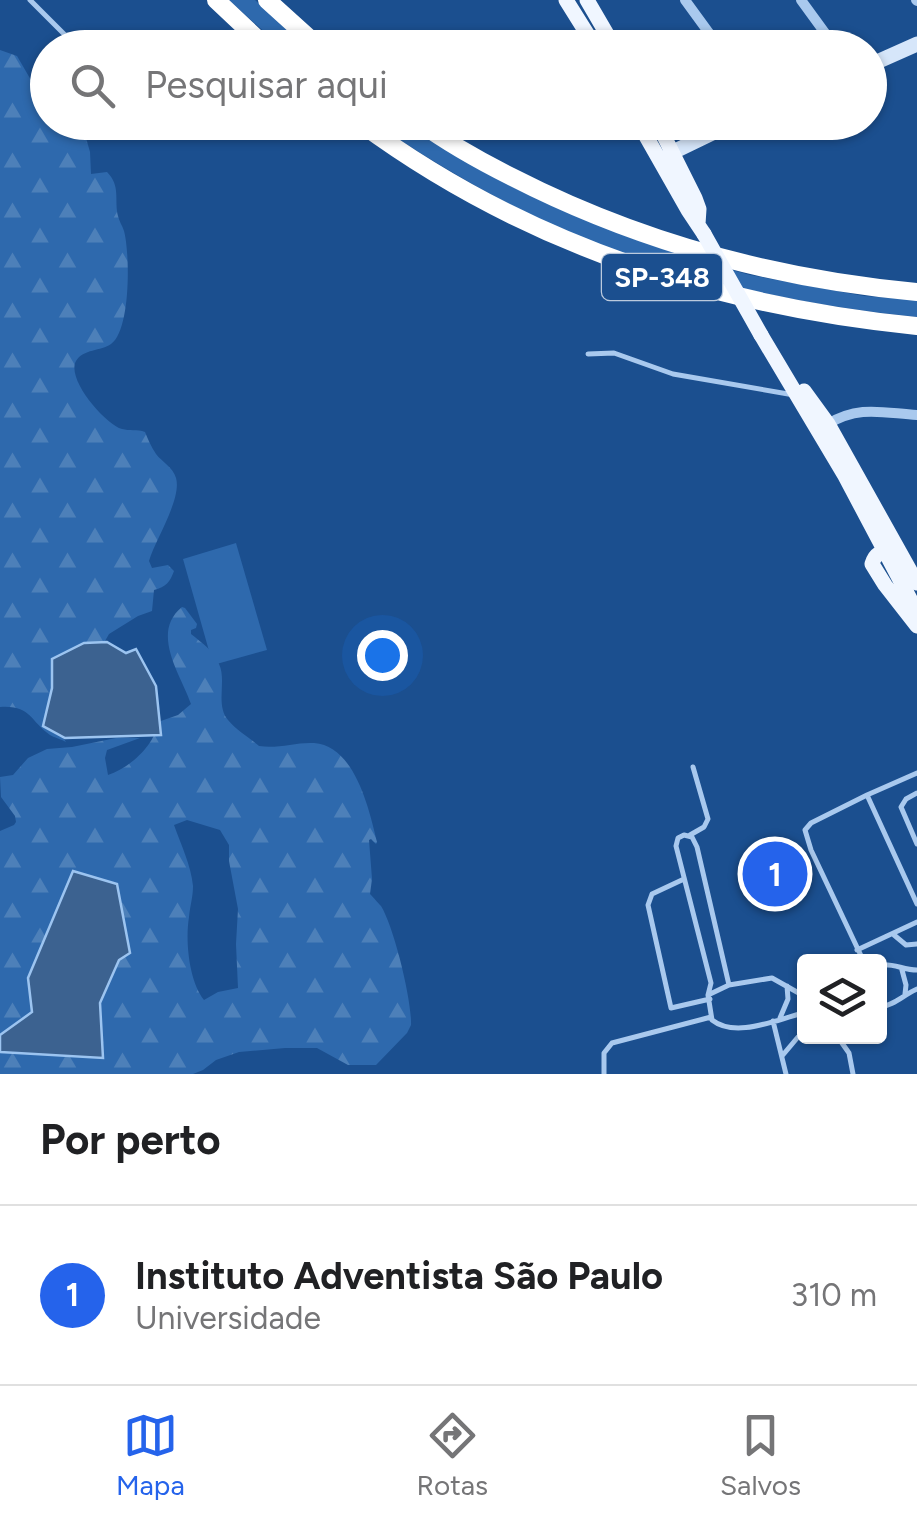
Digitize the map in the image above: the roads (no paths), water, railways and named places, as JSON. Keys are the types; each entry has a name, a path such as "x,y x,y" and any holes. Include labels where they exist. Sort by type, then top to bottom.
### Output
{"highway":[{"path":"216,0 248,30"},
{"path":"267,0 300,30"},
{"name":"SP-348","path":"384,140 472,194 606,257 705,289 809,312 917,326"},
{"name":"SP-348","path":"449,140 498,170 577,209 656,238 769,270 917,292"}],"main road":[{"path":"566,0 585,30"},
{"path":"586,0 604,30"},
{"path":"648,140 845,476 917,612"},
{"path":"666,140 699,209 701,229"},
{"path":"780,366 817,406 917,583"},
{"path":"903,558 884,552 874,557 872,564 917,626"}],"street":[{"path":"685,0 707,30"},
{"path":"801,0 823,30"},
{"path":"887,57 917,44"},
{"path":"672,152 697,140"},
{"path":"828,424 861,410 917,415"}],"lane":[{"path":"30,0 60,30"},
{"path":"588,354 614,353 672,374 796,396"},
{"path":"693,767 708,818 704,828 681,836 676,843 711,984 711,1017 715,1023 729,1028 797,1015"},
{"path":"859,954 805,830 811,822 867,794 917,774"},
{"path":"917,793 906,798 901,807 917,844"},
{"path":"867,794 917,904"},
{"path":"690,835 697,847 729,985"},
{"path":"684,879 652,894 648,905 672,1008 709,997 729,985 772,978 797,992"},
{"path":"857,950 917,922"},
{"path":"894,933 900,942 917,944"},
{"path":"887,964 917,970"},
{"path":"902,970 906,994"},
{"path":"786,1074 776,1020 788,999 787,986"},
{"path":"887,1006 917,989"},
{"path":"604,1074 604,1053 612,1043 711,1017"},
{"path":"782,1057 797,1039"},
{"path":"843,1044 849,1053 853,1074"}],"place":[{"name":"Instituto Adventista São Paulo","path":"775,874"}]}
